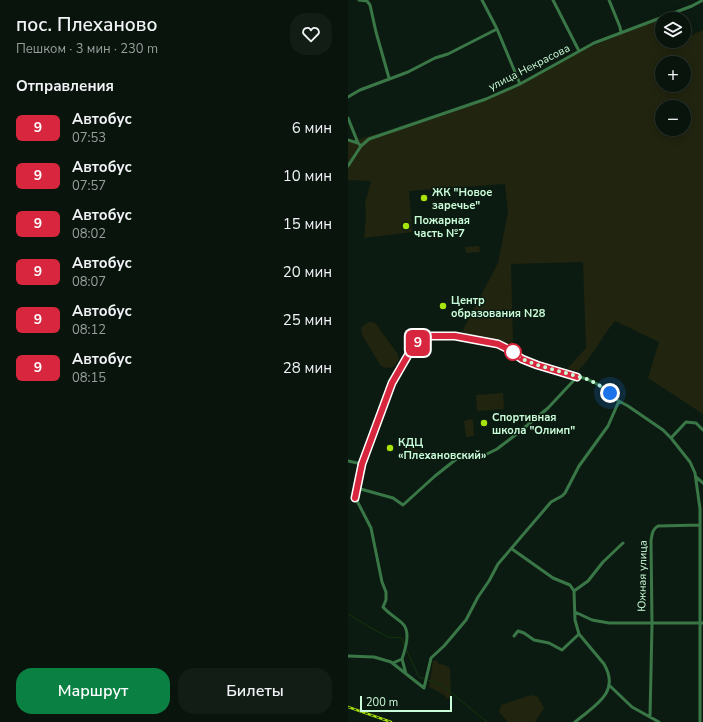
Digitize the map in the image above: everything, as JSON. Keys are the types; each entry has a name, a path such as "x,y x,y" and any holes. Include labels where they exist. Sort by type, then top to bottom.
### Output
{"street":[{"path":"359,0 366,1 369,4 389,78"},
{"path":"482,0 497,29 520,84"},
{"path":"553,0 579,51"},
{"path":"610,0 621,33"},
{"name":"улица Некрасова","path":"348,166 361,146 372,138 406,128 486,99 520,84 594,43 692,6 703,0"},
{"path":"348,96 389,78 408,72 497,29"},
{"path":"348,118 358,143 361,146"},
{"path":"348,140 358,143"},
{"path":"407,676 402,659 406,642 406,630 403,624 392,617 383,607 386,600 386,594 382,582 371,528 355,498 362,464 392,383 411,350 427,336 455,336 498,344 522,359 537,365 587,379 599,385 619,401 659,427 671,438 690,462 699,480 703,482"},
{"path":"358,488 393,498 403,505 435,476 464,453 475,456 485,455 505,443 548,408 577,377"},
{"path":"348,656 374,657 393,663 407,676 424,688 431,658 444,646 466,620 498,564 551,502 565,493 581,462 608,426 619,401"},
{"path":"671,438 686,422 696,423 703,430"},
{"path":"348,460 362,464"},
{"path":"695,474 700,509 700,722"},
{"name":"Южная улица","path":"650,717 651,541 654,529 659,526 700,525"},
{"name":"Южная улица","path":"574,591 588,581 603,562 623,543"},
{"path":"512,549 553,578 570,585 574,591 576,624 579,634 605,666 608,673 608,692 604,698 574,722"},
{"name":"Южная улица","path":"575,612 592,620 603,622 701,623"},
{"path":"514,636 518,631 528,635 534,640 549,643 562,650 579,634"},
{"path":"393,663 402,659"},
{"path":"609,685 632,707 658,722"}],"green space":[{"path":"655,21 655,48 691,48 691,35 703,30 703,414 648,378 659,342 615,321 578,371 567,369 586,348 583,262 511,264 513,344 498,344 462,332 498,263 508,212 505,184 409,191 412,232 364,238 366,216 365,204 371,181 348,180 348,142 428,120 512,88 512,86 585,49"},
{"path":"479,246 480,252 466,253 465,247"},
{"path":"368,322 376,324 397,353 399,360 393,367 386,368 381,366 362,335 361,328"},
{"path":"503,393 504,409 477,411 476,395"},
{"path":"471,419 473,421 474,436 466,437 464,421"},
{"path":"409,447 421,451 418,460 406,456"},
{"path":"436,660 439,664 450,668 451,697 448,699 444,695 429,687 433,661"},
{"path":"531,695 538,697 544,708 535,722 508,722 499,712 501,705"}],"waterway":[{"path":"348,614 388,637 402,638 404,645"},
{"path":"406,649 419,677 425,679"},
{"path":"428,680 442,685 487,722"}],"railway":[{"path":"348,707 391,722"}],"bus line":[{"name":"9","path":"355,498 362,464 392,383 411,350 427,336 455,336 498,344 515,353 522,359 577,377"}],"place":[{"name":"ЖК \"Новое заречье\"","path":"424,198"},
{"name":"Пожарная часть №7","path":"406,226"},
{"name":"Центр образования N28","path":"443,306"},
{"name":"Спортивная школа \"Олимп\"","path":"484,423"},
{"name":"КДЦ «Плехановский»","path":"390,448"}],"route":[{"path":"513,352 522,359 537,365 587,379 610,393"}]}
